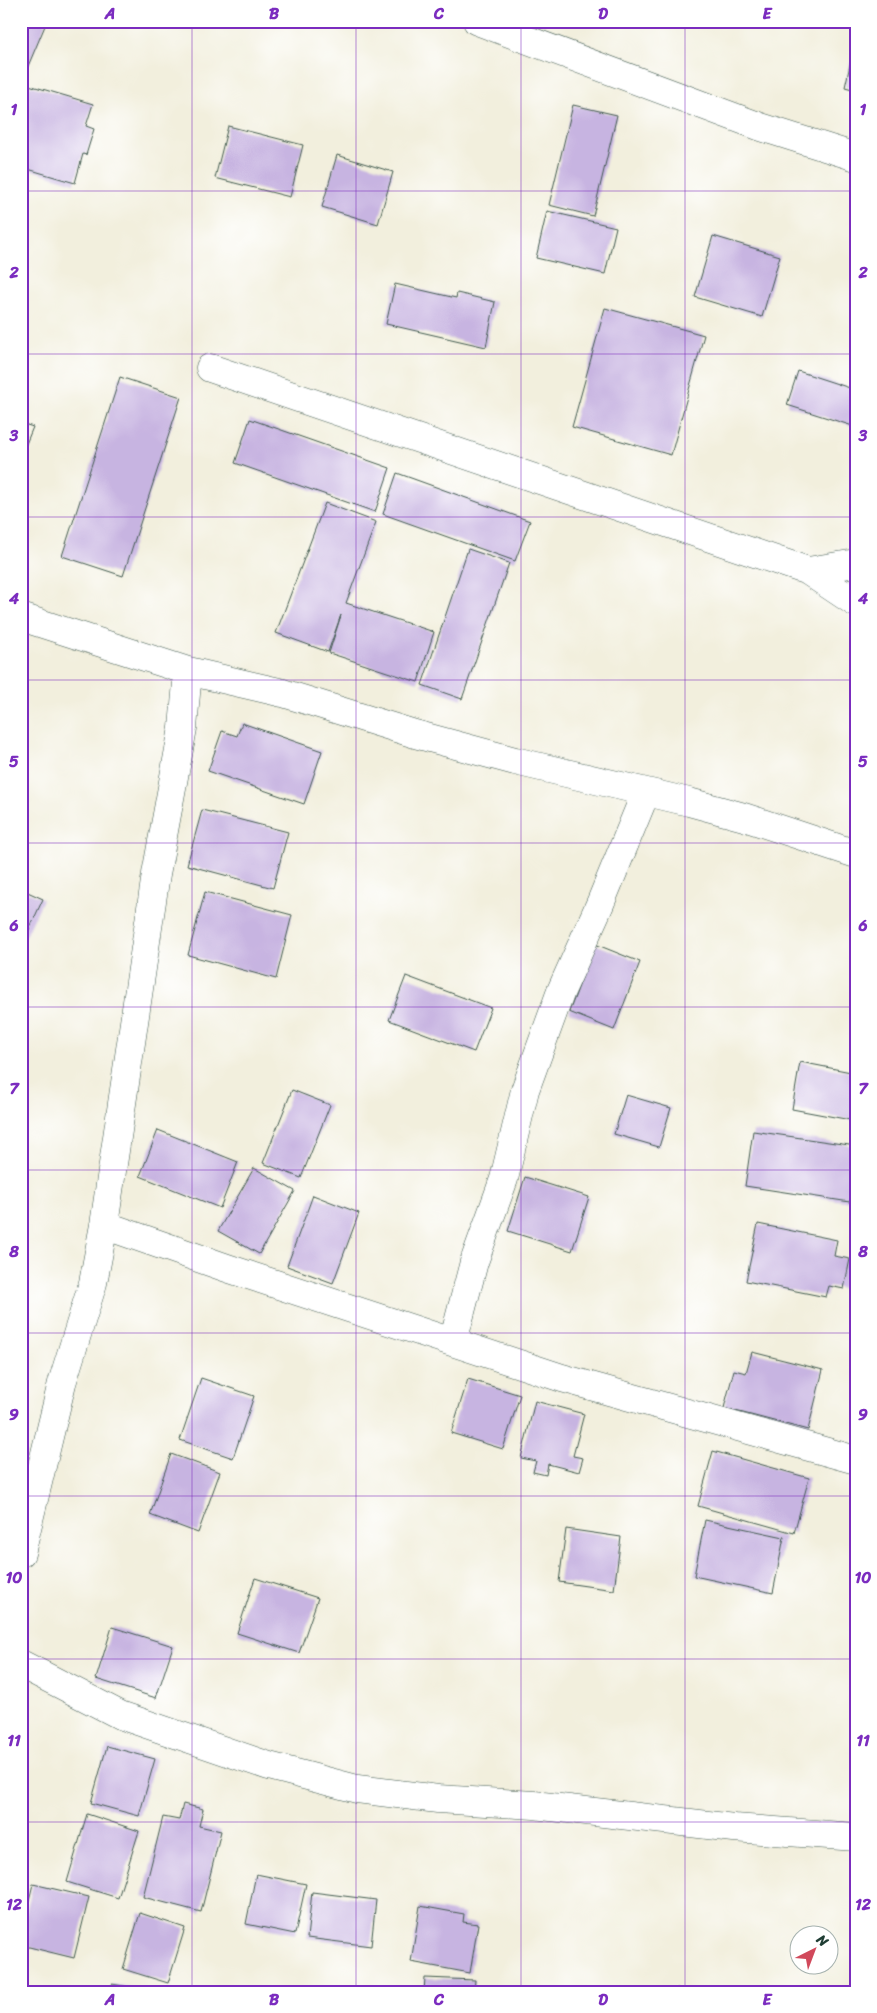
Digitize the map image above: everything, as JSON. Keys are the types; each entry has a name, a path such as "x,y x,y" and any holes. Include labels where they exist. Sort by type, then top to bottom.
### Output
{"street":[{"path":"477,21 761,127 856,157"},
{"path":"210,368 808,571 856,603"},
{"path":"808,571 856,563"},
{"path":"21,617 188,671 283,693 415,734 506,758 689,802 856,854"},
{"path":"21,1553 62,1383 93,1282 104,1225 156,874 183,728 188,671"},
{"path":"453,1342 474,1262 504,1179 526,1090 561,991 600,904 646,792"},
{"path":"104,1225 227,1268 562,1378 856,1460"},
{"path":"21,1664 120,1715 269,1766 357,1789 438,1799 534,1805 734,1828 856,1837"}],"building":[{"path":"21,21 47,21 23,78 21,77"},
{"path":"856,43 856,90 845,87"},
{"path":"22,83 93,104 86,126 94,129 86,155 83,154 75,183 21,167"},
{"path":"573,105 617,115 593,216 549,205"},
{"path":"228,126 303,145 290,197 215,178"},
{"path":"337,155 393,172 378,224 322,207"},
{"path":"547,211 616,227 605,274 536,258"},
{"path":"713,236 780,256 762,317 695,297"},
{"path":"395,284 456,298 457,293 495,302 486,347 386,324"},
{"path":"605,308 704,335 671,455 572,427"},
{"path":"798,371 856,390 856,427 787,405"},
{"path":"120,377 181,397 123,576 62,556"},
{"path":"250,419 390,468 375,512 235,463"},
{"path":"21,423 33,427 21,456"},
{"path":"397,473 530,521 515,561 383,514"},
{"path":"325,503 376,522 346,603 434,632 418,682 329,653 341,615 328,652 276,633"},
{"path":"468,549 509,563 462,699 422,685"},
{"path":"242,723 322,751 304,804 208,771 222,731 237,736"},
{"path":"202,810 288,832 273,888 187,865"},
{"path":"21,889 43,899 21,947"},
{"path":"205,892 292,915 276,979 188,955"},
{"path":"595,944 640,962 614,1030 569,1012"},
{"path":"406,976 491,1008 474,1052 389,1020"},
{"path":"800,1062 856,1073 856,1121 792,1109"},
{"path":"292,1090 330,1105 301,1178 263,1163"},
{"path":"626,1095 671,1108 659,1147 614,1134"},
{"path":"158,1130 238,1162 220,1208 140,1176"},
{"path":"753,1131 856,1146 856,1163 850,1202 745,1186"},
{"path":"254,1168 295,1191 259,1254 218,1231"},
{"path":"525,1177 589,1197 572,1251 508,1231"},
{"path":"313,1195 359,1213 333,1283 287,1266"},
{"path":"758,1224 837,1240 834,1256 850,1259 844,1289 829,1286 826,1297 746,1281"},
{"path":"752,1352 823,1370 808,1430 724,1408 734,1370 746,1373"},
{"path":"201,1378 254,1396 233,1458 180,1440"},
{"path":"468,1379 520,1395 503,1449 451,1433"},
{"path":"535,1401 584,1414 573,1456 583,1458 579,1472 548,1464 546,1475 533,1472 536,1461 521,1458"},
{"path":"713,1451 809,1478 794,1533 698,1506"},
{"path":"171,1454 220,1472 198,1533 150,1515"},
{"path":"705,1520 784,1537 773,1593 694,1576"},
{"path":"566,1529 621,1537 614,1590 559,1582"},
{"path":"255,1578 318,1598 299,1653 237,1633"},
{"path":"112,1627 173,1646 156,1698 96,1679"},
{"path":"107,1746 155,1759 139,1816 91,1803"},
{"path":"183,1804 203,1809 199,1826 221,1831 201,1912 143,1897 163,1817 179,1820"},
{"path":"87,1814 139,1831 118,1898 67,1882"},
{"path":"256,1874 306,1884 295,1934 246,1924"},
{"path":"33,1884 89,1897 74,1958 21,1945 21,1933"},
{"path":"312,1892 376,1900 371,1946 307,1938"},
{"path":"420,1906 464,1914 463,1922 478,1924 470,1973 411,1962"},
{"path":"140,1913 185,1928 168,1983 123,1969"},
{"path":"425,1978 475,1980 474,1992 424,1992"},
{"path":"112,1984 152,1991 152,1992 111,1992"},
{"path":"675,1989 695,1990 695,1992 675,1992"}]}
